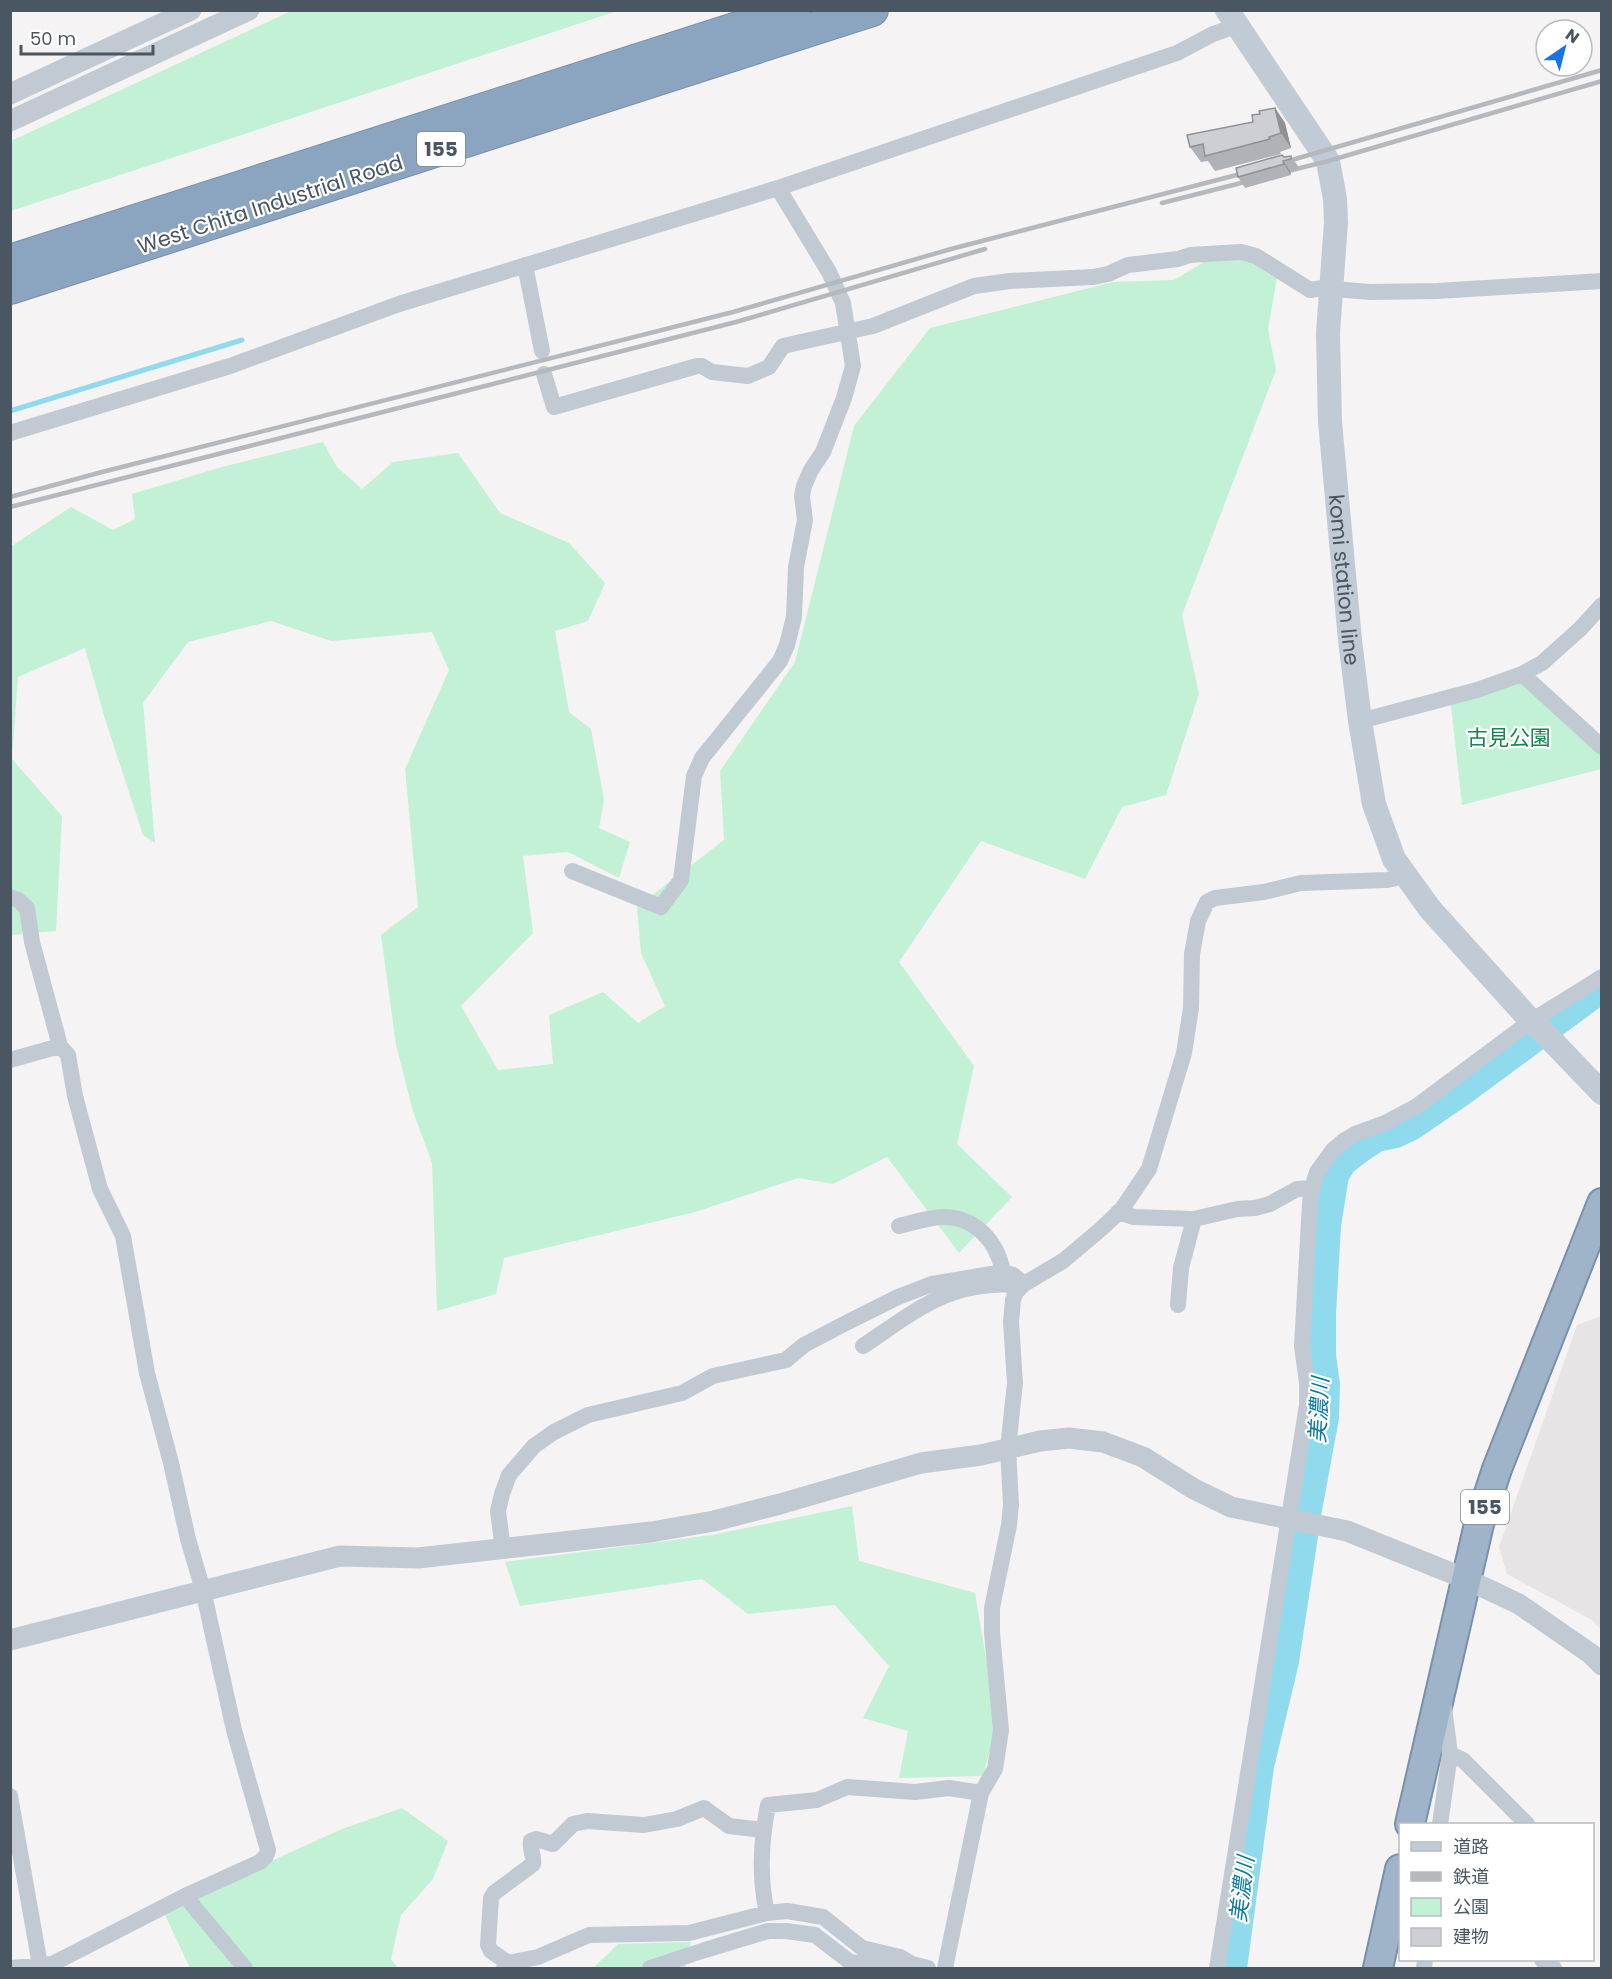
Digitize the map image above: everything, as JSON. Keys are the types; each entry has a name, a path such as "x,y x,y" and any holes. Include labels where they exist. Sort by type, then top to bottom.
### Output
{"highway":[{"name":"West Chita Industrial Road","path":"10,261 794,10"},
{"name":"West Chita Industrial Road","path":"10,288 872,10"},
{"name":"155","path":"1410,1823 1479,1524 1497,1469 1602,1203"},
{"path":"1378,1968 1399,1878"}],"main road":[{"name":"komi station line","path":"1231,18 1328,161 1335,199 1328,333 1330,422 1347,618 1360,722 1374,804 1394,859 1430,909 1531,1020 1602,1093"}],"street":[{"path":"10,94 191,10"},
{"path":"10,121 249,10"},
{"path":"10,433 230,366 399,304 778,188 1177,53 1214,34 1231,18"},
{"path":"572,871 661,907 681,880 694,776 702,758 780,661 787,645 794,617 796,567 805,520 802,496 811,470 823,452 844,398 853,366 843,303 830,272 778,188"},
{"path":"544,374 554,407 697,366 702,366 712,372 748,376 769,367 783,346 873,326 974,286 1010,281 1093,277 1108,274 1128,265 1179,259 1190,255 1241,252 1256,256 1310,290 1322,288 1370,292 1437,291 1602,281"},
{"path":"525,265 542,351"},
{"path":"1360,722 1384,713 1477,690 1522,674 1542,663 1580,629 1602,605"},
{"path":"1522,674 1602,747"},
{"path":"945,1968 981,1793 995,1769 1001,1730 992,1633 992,1608 1011,1505 1008,1448 1016,1383 1011,1322 1013,1300 1020,1288 1063,1260 1101,1229 1118,1212 1149,1169 1184,1053 1191,1008 1192,954 1198,921 1207,902 1215,898 1264,892 1301,883 1387,880 1397,878 1404,873"},
{"path":"10,897 18,900 27,908 32,942 60,1046 68,1055 75,1096 100,1189 123,1236 147,1373 203,1590 234,1730 268,1850 260,1862 185,1896 51,1964 13,1968"},
{"path":"1217,1968 1306,1405 1307,1383 1302,1346 1312,1188 1317,1172 1323,1162 1345,1140 1393,1120 1417,1106 1531,1020 1602,977"},
{"path":"10,1059 60,1046"},
{"path":"1118,1212 1134,1217 1194,1219 1270,1204 1297,1189 1312,1188"},
{"path":"898,1226 940,1217 962,1220 974,1225 988,1237 997,1251 1003,1272"},
{"path":"1178,1305 1182,1268 1194,1219"},
{"path":"503,1549 498,1511 501,1494 509,1475 534,1446 554,1432 588,1415 674,1395 713,1376 786,1360 804,1345 898,1297 932,1284 1003,1272 1014,1275 1020,1288"},
{"path":"863,1346 918,1310 962,1290 1009,1284 1020,1288"},
{"path":"10,1640 340,1556 418,1558 651,1532 714,1521 921,1463 981,1455 1040,1441 1068,1438 1103,1442 1143,1456 1194,1489 1231,1506 1347,1532 1466,1579 1519,1604 1591,1654 1602,1665"},
{"path":"1440,1823 1450,1754 1441,1684"},
{"path":"1450,1754 1463,1760 1526,1823"},
{"path":"766,1913 762,1894 763,1830 768,1805 817,1800 847,1787 915,1792 949,1788 981,1793"},
{"path":"10,1796 40,1965"},
{"path":"763,1830 729,1826 704,1808 676,1819 644,1825 587,1821 573,1824 553,1844 536,1839 531,1841 533,1864 494,1893 491,1898 488,1945 506,1966 538,1957 589,1935 689,1933 766,1913 787,1911 823,1917 862,1948 900,1957 920,1966"},
{"path":"185,1896 245,1968"},
{"path":"650,1968 768,1931 786,1930 815,1935 849,1965 890,1968 920,1966"}],"shaded area":[{"path":"1601,1316 1601,1630 1592,1620 1507,1574 1499,1547 1577,1325"}],"green space":[{"path":"291,11 617,11 11,211 11,141"},
{"path":"1229,247 1277,278 1268,329 1276,370 1182,615 1199,694 1166,795 1122,807 1085,879 981,841 899,962 974,1066 957,1144 1012,1197 959,1253 887,1157 833,1184 798,1178 695,1212 504,1258 496,1294 437,1311 432,1163 413,1111 396,1045 381,935 418,907 405,769 449,670 432,632 331,641 271,621 188,642 143,703 155,843 143,835 105,719 85,648 18,677 12,759 62,816 56,931 11,935 10,547 71,507 113,530 135,519 132,494 222,467 323,442 337,467 362,489 393,462 458,453 500,513 569,543 605,583 588,621 555,631 569,712 591,729 604,800 599,828 630,842 619,878 568,852 523,856 533,933 461,1006 498,1070 553,1064 549,1015 603,992 638,1023 665,1006 641,953 637,907 724,840 720,771 795,662 854,426 930,328 1113,282 1174,280"},
{"name":"古見公園","path":"1522,674 1601,747 1601,769 1462,805 1450,697"},
{"path":"852,1506 859,1561 975,1593 997,1724 983,1776 899,1778 908,1731 863,1718 889,1666 835,1605 748,1614 702,1579 520,1606 505,1562 712,1535"},
{"path":"402,1808 448,1841 433,1879 401,1915 391,1959 398,1968 190,1968 165,1915 269,1862 342,1829"},
{"path":"691,1942 685,1968 593,1968 618,1944"}],"building":[{"path":"1275,108 1281,133 1269,137 1270,139 1205,156 1203,144 1190,147 1187,135 1253,122 1252,115"},
{"path":"1282,155 1291,156 1291,159 1283,161 1284,164 1238,177 1236,168"}],"waterway":[{"path":"10,411 242,340"},
{"name":"美濃川","path":"1231,1968 1258,1766 1283,1661 1306,1509 1323,1417 1324,1385 1320,1356 1320,1314 1325,1225 1333,1175 1341,1161 1358,1148 1376,1136 1395,1132 1410,1125 1602,986"}],"railway":[{"path":"1278,164 1602,70"},
{"path":"1162,203 1328,161 1602,81"},
{"path":"10,497 733,312 951,249 1252,171"},
{"path":"10,507 736,322 985,249"}]}
